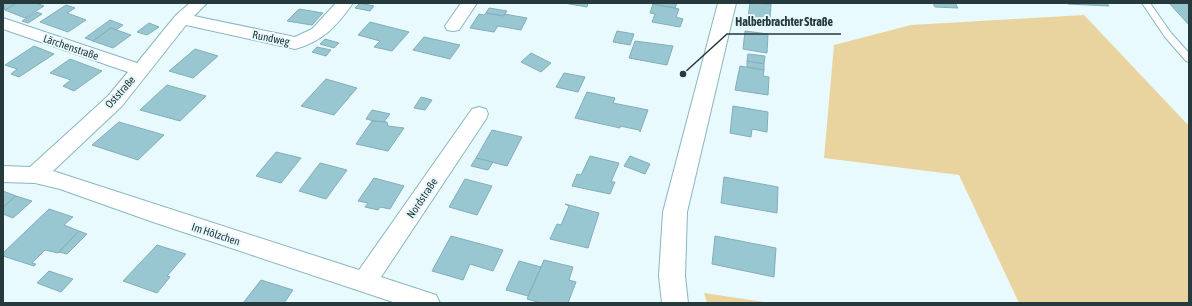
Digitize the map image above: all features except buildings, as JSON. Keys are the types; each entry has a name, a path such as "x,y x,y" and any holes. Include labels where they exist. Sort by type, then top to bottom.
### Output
{"main road":[{"path":"675,303 672,276 675,212 727,3"}],"street":[{"name":"Oststraße","path":"34,175 115,101 182,19 199,3"},
{"name":"Rundweg","path":"182,19 295,44 307,41 317,35 345,3"},
{"path":"453,26 469,3"},
{"name":"Lärchenstraße","path":"3,23 140,70"},
{"name":"Nordstraße","path":"364,283 479,114"},
{"name":"Im Hölzchen","path":"3,174 34,175 62,182 428,303"}],"lane":[{"path":"1146,3 1168,35 1189,59"}],"shaded area":[{"path":"1084,15 1189,126 1189,303 1019,303 959,175 824,158 834,45 911,25"},
{"path":"704,293 771,303 707,303"}],"place":[{"name":"Halberbrachter Straße","path":"683,74"}]}
